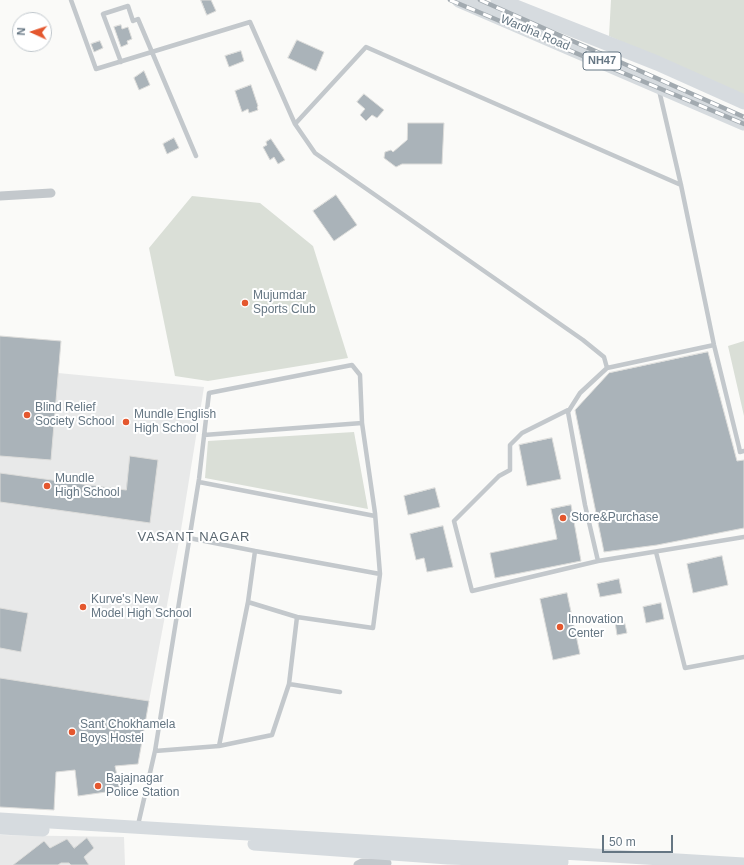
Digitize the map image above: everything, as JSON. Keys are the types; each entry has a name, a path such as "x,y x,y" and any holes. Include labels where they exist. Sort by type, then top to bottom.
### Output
{"highway":[{"name":"Wardha Road","path":"459,0 744,123"},
{"name":"Wardha Road","path":"498,0 657,63 744,102"}],"main road":[{"path":"0,819 138,827 388,856"},
{"path":"0,828 150,835 388,856 744,864"},
{"path":"610,862 628,865"}],"street":[{"path":"0,196 51,193"},
{"path":"358,865 388,856"}],"lane":[{"path":"71,0 96,70 250,22 295,124 315,153 583,340 604,357 607,368"},
{"path":"121,62 102,14 128,6 133,21 138,19 153,52 196,156"},
{"path":"295,124 366,47 681,185"},
{"path":"657,85 681,185 714,345 740,452 744,451"},
{"path":"714,345 607,368 580,393 568,410 522,433 510,445 510,470 499,476 454,521 472,591 598,561 744,537"},
{"path":"138,827 154,751 198,482 210,393 352,365 360,375 362,423 375,516 380,574 373,628 297,617 248,602"},
{"path":"568,410 585,506 598,561"},
{"path":"204,435 362,423"},
{"path":"198,482 375,516"},
{"path":"189,538 380,574"},
{"path":"220,746 248,602 255,551"},
{"path":"656,552 685,668 744,657"},
{"path":"154,751 220,746 272,735 289,684 297,617"},
{"path":"289,684 340,692"}],"shaded area":[{"path":"611,0 744,0 744,96 609,36"},
{"name":"Mujumdar Sports Club","path":"192,196 260,203 313,246 348,358 208,381 175,376 149,248"},
{"path":"744,341 744,416 728,346"},
{"path":"58,373 204,387 180,536 149,701 0,678 0,456 51,460"},
{"path":"354,432 368,509 205,478 208,441"},
{"path":"0,835 124,837 125,865 0,865"}],"building":[{"path":"201,0 211,0 216,11 207,15"},
{"path":"121,25 122,29 128,27 132,39 127,41 128,44 121,47 114,27"},
{"path":"297,40 324,52 316,71 288,58"},
{"path":"100,41 103,48 94,52 91,44"},
{"path":"241,51 244,61 229,67 225,56"},
{"path":"144,71 150,85 139,90 134,78"},
{"path":"251,85 258,110 249,113 248,109 242,112 235,91"},
{"path":"364,94 384,110 377,118 372,115 366,121 360,115 365,109 357,102"},
{"path":"408,123 444,123 442,164 402,164 396,167 384,158 385,152 391,150 393,152 407,140"},
{"path":"174,138 179,148 167,154 163,144"},
{"path":"271,139 285,160 278,164 274,157 270,160 263,147 267,145 266,142"},
{"path":"336,195 357,225 334,241 313,211"},
{"name":"Blind Relief Society School","path":"0,336 61,341 51,460 0,456"},
{"path":"708,352 737,461 744,460 744,528 657,545 604,552 575,410 609,373"},
{"path":"552,438 561,479 527,486 519,445"},
{"name":"Mundle High School","path":"130,456 158,460 150,523 0,502 0,473 126,490"},
{"path":"435,488 440,507 408,515 404,496"},
{"path":"571,505 581,561 495,578 490,553 557,539 551,509"},
{"path":"443,526 453,567 427,572 424,558 416,560 410,534"},
{"path":"722,556 728,585 693,593 687,564"},
{"path":"619,579 622,593 600,597 597,584"},
{"name":"Innovation Center","path":"567,593 580,654 553,660 540,599"},
{"path":"661,603 664,619 646,623 643,607"},
{"path":"0,608 28,613 21,652 0,648"},
{"path":"624,620 627,633 617,635 615,622"},
{"name":"Sant Chokhamela Boys Hostel","path":"0,678 149,701 138,764 115,766 120,790 78,796 75,770 56,772 54,810 0,807"},
{"path":"87,838 94,848 84,857 89,865 71,865 69,863 61,863 58,865 13,865 44,841 50,848 67,839 74,848"}],"railway":[{"path":"450,0 744,124"},
{"path":"480,0 744,117"}],"place":[{"name":"Mujumdar Sports Club","path":"245,303"},
{"name":"Blind Relief Society School","path":"27,415"},
{"name":"Mundle English High School","path":"126,422"},
{"name":"Mundle High School","path":"47,486"},
{"name":"Store&Purchase","path":"563,518"},
{"name":"Kurve's New Model High School","path":"83,607"},
{"name":"Innovation Center","path":"560,627"},
{"name":"Sant Chokhamela Boys Hostel","path":"72,732"},
{"name":"Bajajnagar Police Station","path":"98,786"}],"district":[{"name":"VASANT NAGAR","path":"194,537"}]}
